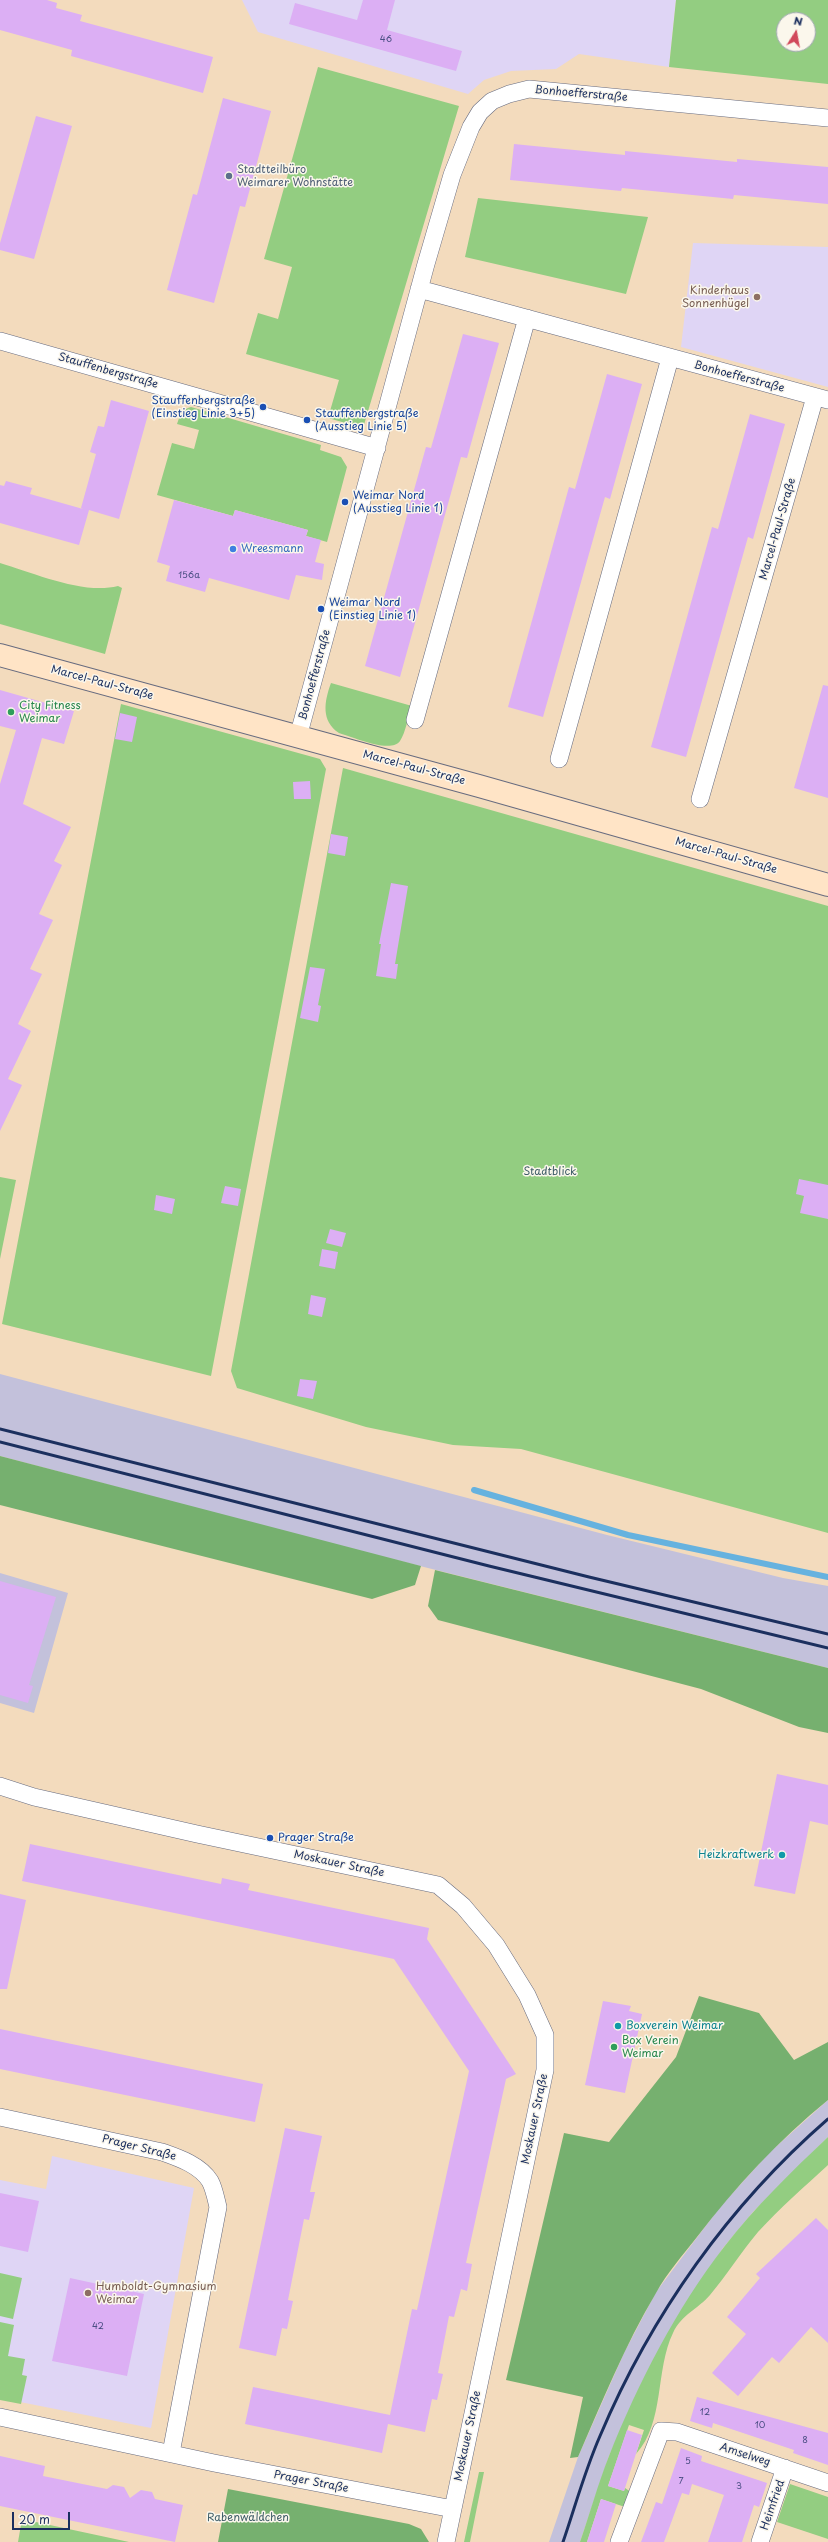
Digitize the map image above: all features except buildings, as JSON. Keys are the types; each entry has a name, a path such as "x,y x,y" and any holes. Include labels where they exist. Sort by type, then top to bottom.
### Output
{"street":[{"name":"Bonhoefferstraße","path":"298,737 419,289 452,175 471,128 480,112 492,101 509,94 529,89 828,118"},
{"name":"Bonhoefferstraße","path":"419,289 822,398"},
{"path":"415,720 527,318"},
{"name":"Stauffenbergstraße","path":"0,341 377,448"},
{"path":"559,759 670,358"},
{"name":"Marcel-Paul-Straße","path":"700,799 822,398"},
{"name":"Marcel-Paul-Straße","path":"0,655 828,885"},
{"name":"Moskauer Straße","path":"0,1786 34,1797 197,1834 438,1885 463,1906 496,1945 527,1995 544,2035 545,2070 446,2542"},
{"name":"Prager Straße","path":"0,2117 162,2152 184,2160 199,2170 210,2181 218,2207 170,2453"},
{"name":"Prager Straße","path":"0,2417 170,2453 453,2509"},
{"name":"Amselweg","path":"619,2542 660,2431 677,2432 828,2483"},
{"name":"Heimfried","path":"760,2542 785,2468"}],"shaded area":[{"path":"242,0 676,0 669,67 579,54 556,69 511,71 484,80 468,94 258,32"},
{"name":"Kinderhaus Sonnenhügel","path":"693,243 828,247 828,387 681,347"},
{"path":"0,1374 607,1535 783,1578 828,1586 828,1668 316,1540 0,1456"},
{"path":"0,1573 68,1593 34,1713 0,1703"},
{"path":"828,2100 828,2137 753,2212 723,2248 664,2342 637,2393 609,2456 580,2542 549,2542 578,2457 624,2353 656,2292 720,2207 769,2153"},
{"name":"Humboldt-Gymnasium Weimar","path":"52,2156 194,2188 151,2428 0,2398 0,2180 46,2189"}],"green space":[{"path":"676,0 828,0 828,84 669,67"},
{"path":"318,67 459,106 363,428 328,418 339,380 246,354 258,313 278,319 292,267 264,259"},
{"path":"478,198 648,217 626,294 465,257"},
{"path":"191,407 321,445 320,450 341,457 347,467 327,542 306,536 308,530 235,510 233,516 157,495 172,443 194,449 199,430 177,424 185,409"},
{"path":"0,563 59,582 90,588 118,586 122,588 105,654 0,624"},
{"path":"331,683 412,706 400,741 395,745 380,745 362,741 339,733 333,728 329,723 326,711 327,697"},
{"path":"121,704 320,759 326,769 211,1376 2,1324"},
{"name":"Stadtblick","path":"343,768 828,906 828,1533 521,1449 453,1445 366,1427 237,1388 231,1371"},
{"path":"0,1177 16,1180 0,1259"},
{"path":"0,1456 421,1566 415,1585 372,1599 0,1505"},
{"path":"435,1570 828,1668 828,1733 799,1727 701,1689 438,1620 428,1606"},
{"path":"699,1996 759,2013 794,2060 828,2042 828,2100 792,2131 742,2182 670,2271 634,2333 614,2374 578,2457 570,2458 583,2397 506,2380 564,2133 609,2142 676,2057"},
{"path":"828,2137 828,2165 783,2206 758,2232 710,2295 680,2321 676,2327 667,2348 656,2411 651,2427 645,2441 636,2454 644,2430 629,2425 608,2486 624,2491 625,2488 631,2492 625,2507 601,2499 587,2542 580,2542 605,2467 620,2429 645,2374 674,2321 706,2271 736,2232 800,2163"},
{"path":"0,2273 22,2278 13,2319 0,2316"},
{"path":"0,2322 14,2325 8,2356 25,2359 22,2375 27,2376 21,2404 0,2400"},
{"path":"479,2472 484,2472 470,2542 464,2542"},
{"path":"790,2484 828,2497 828,2539 777,2522"},
{"name":"Rabenwäldchen","path":"228,2489 409,2524 421,2529 429,2542 218,2542"},
{"path":"22,2519 129,2542 18,2542"}],"waterway":[{"path":"474,1490 628,1535 828,1577"}],"railway":[{"path":"0,1429 589,1577 828,1634"},
{"path":"0,1442 489,1566 828,1648"},
{"path":"563,2542 585,2475 600,2436 620,2391 668,2305 696,2264 726,2225 792,2152 828,2119"}],"place":[{"name":"Stadtteilbüro Weimarer Wohnstätte","path":"229,176"},
{"name":"Kinderhaus Sonnenhügel","path":"757,297"},
{"name":"Stauffenbergstraße (Einstieg Linie 3+5)","path":"263,407"},
{"name":"Stauffenbergstraße (Ausstieg Linie 5)","path":"307,420"},
{"name":"Weimar Nord (Ausstieg Linie 1)","path":"345,502"},
{"name":"Wreesmann","path":"233,549"},
{"name":"Weimar Nord (Einstieg Linie 1)","path":"321,609"},
{"name":"City Fitness Weimar","path":"11,712"},
{"name":"Prager Straße","path":"270,1838"},
{"name":"Heizkraftwerk","path":"782,1855"},
{"name":"Boxverein Weimar","path":"618,2026"},
{"name":"Box Verein Weimar","path":"614,2047"},
{"name":"Humboldt-Gymnasium Weimar","path":"88,2293"}]}
